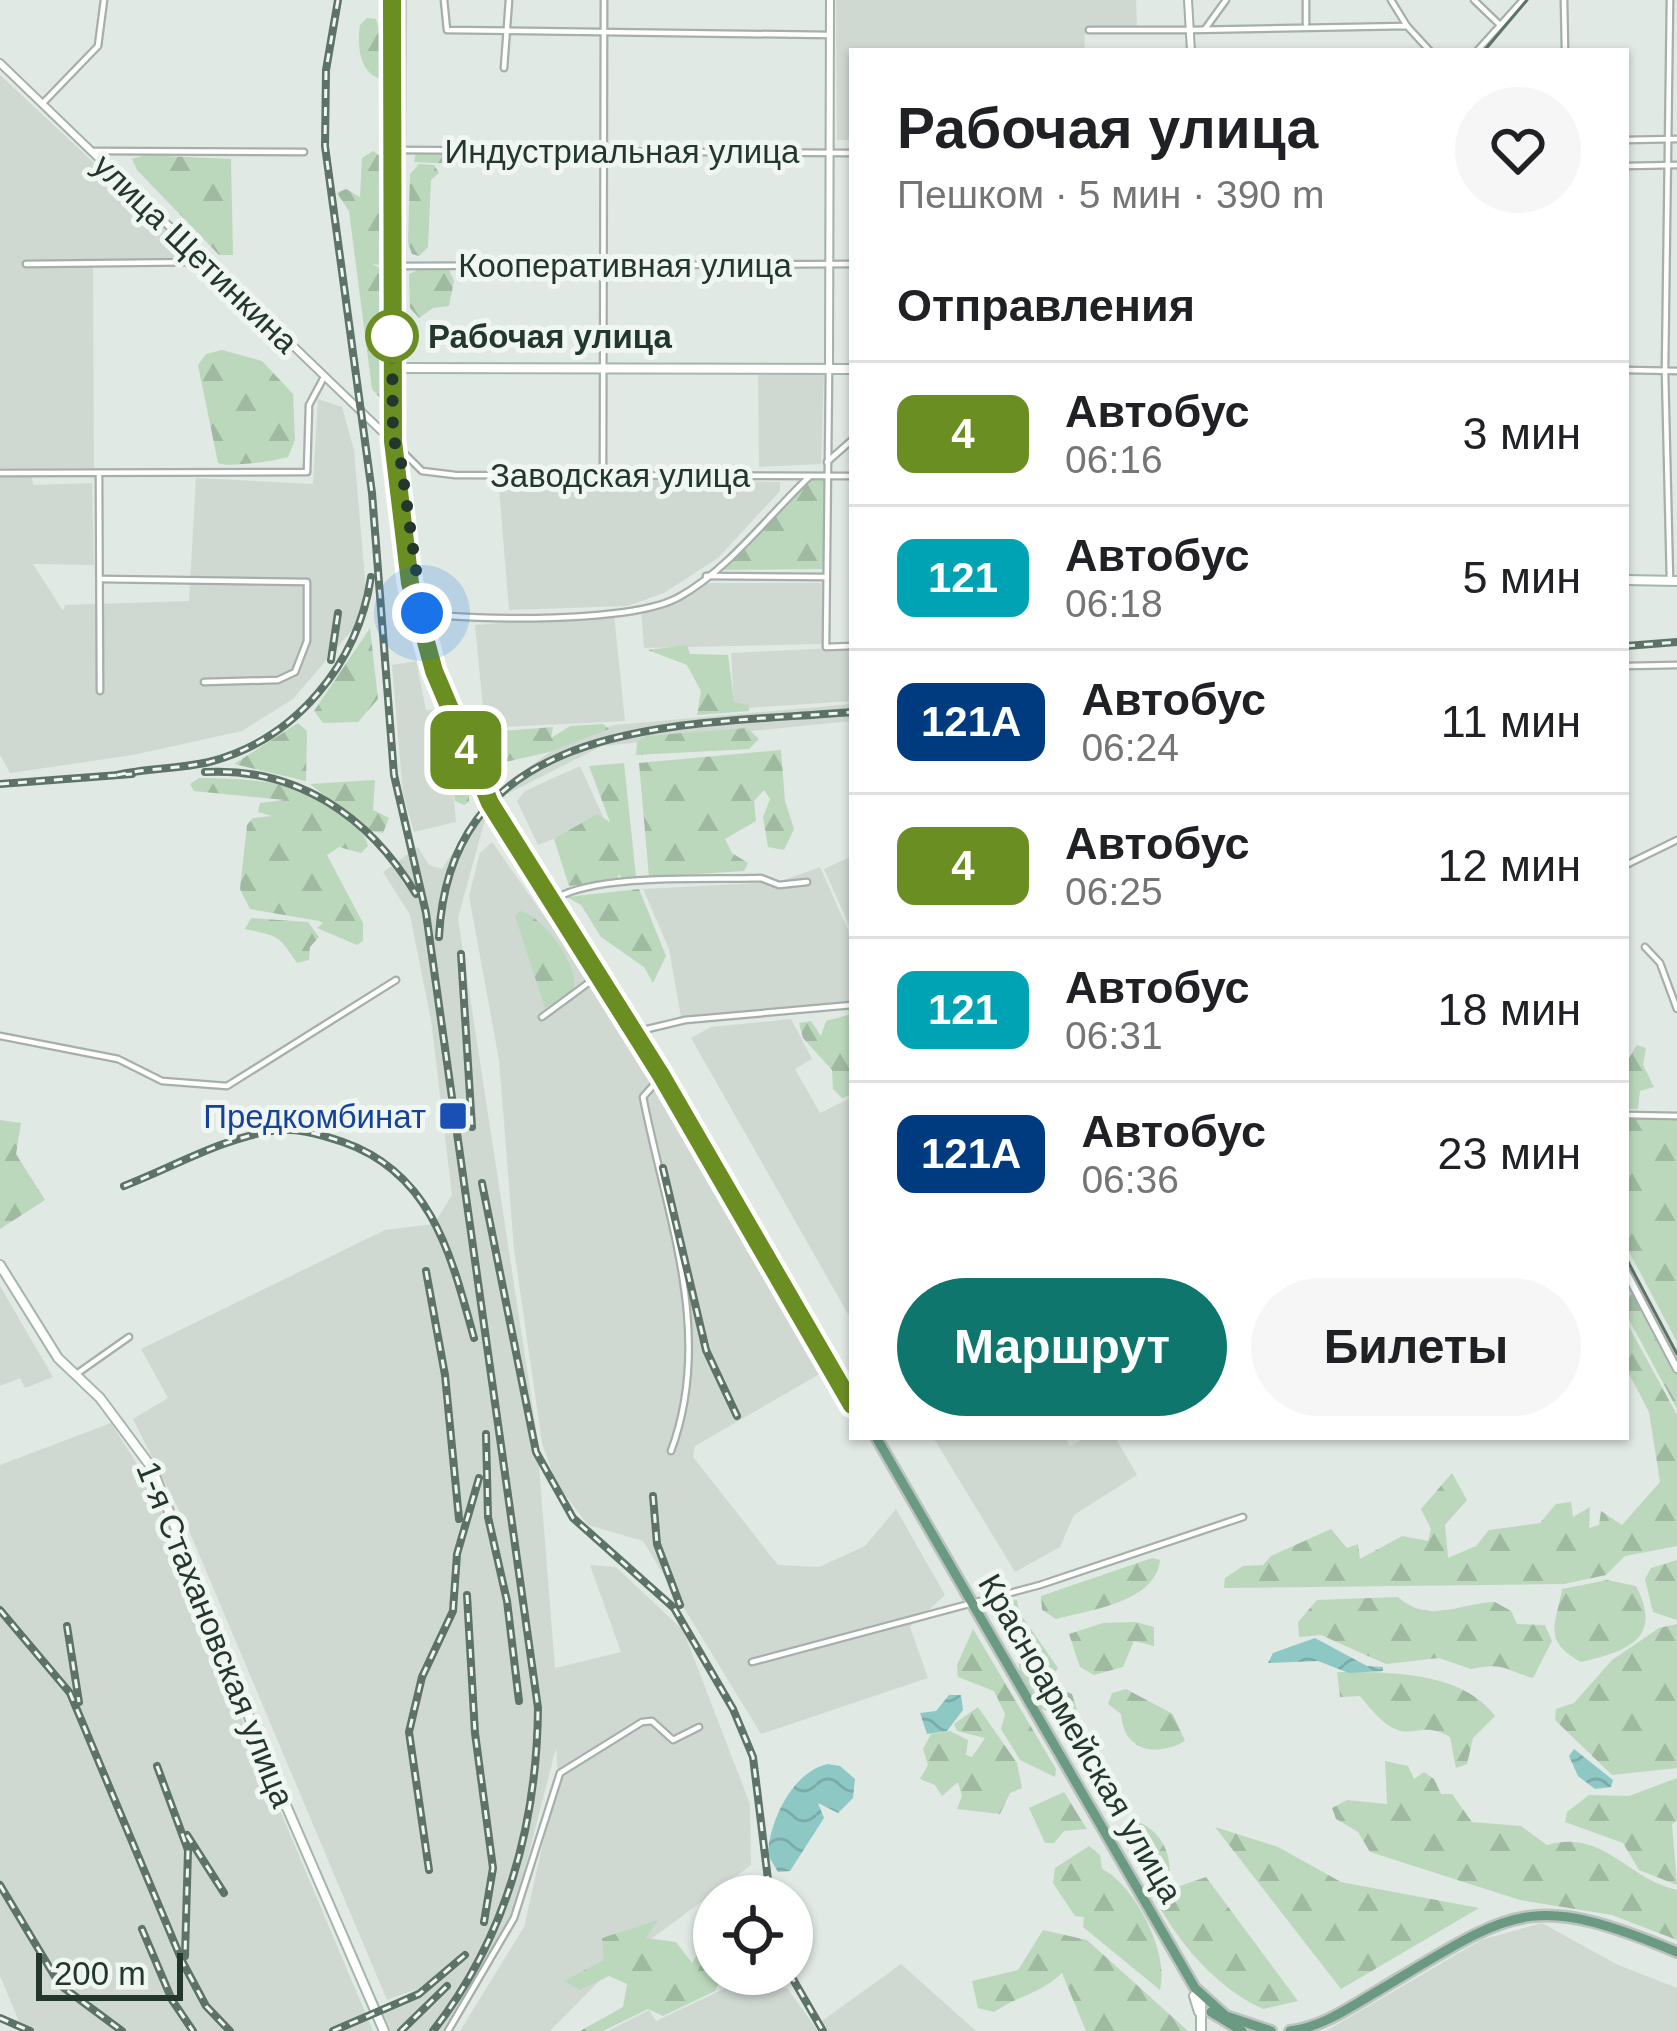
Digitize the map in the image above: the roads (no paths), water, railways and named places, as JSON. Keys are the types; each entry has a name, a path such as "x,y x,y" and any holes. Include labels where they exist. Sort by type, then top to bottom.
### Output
{"main road":[{"path":"396,0 396,444 420,612 446,703 488,798 637,1031"},
{"path":"395,368 396,150"},
{"path":"395,368 849,369"},
{"path":"1629,580 1673,581"},
{"path":"420,612 442,679 484,776 849,1391"},
{"path":"663,1074 849,1400"},
{"name":"1-я Стахановская улица","path":"0,1265 48,1345 116,1417 152,1468 262,1750 384,2031"},
{"name":"Красноармейская улица","path":"875,1440 1199,1998 1242,2031"},
{"path":"1290,2031 1313,2029 1473,1940 1527,1920 1580,1921 1677,1954"},
{"path":"1199,1998 1201,2031"},
{"name":"Красноармейская улица","path":"1199,1998 1242,2024 1271,2031"}],"street":[{"path":"43,104 101,41 104,0"},
{"path":"444,0 447,30 830,34"},
{"path":"505,68 509,0"},
{"path":"603,472 604,0"},
{"path":"830,0 826,647 849,646"},
{"path":"1188,0 1191,48"},
{"path":"1205,29 1226,0"},
{"path":"1306,0 1306,26"},
{"path":"1390,0 1427,48"},
{"path":"1474,0 1500,25"},
{"path":"1481,48 1523,0"},
{"path":"1564,0 1564,48"},
{"path":"1670,0 1665,371 1673,581"},
{"path":"1088,30 1406,26"},
{"name":"улица Щетинкина","path":"0,63 396,444"},
{"path":"1629,140 1677,139"},
{"name":"Индустриальная улица","path":"396,150 849,153"},
{"path":"93,152 304,152"},
{"path":"1629,166 1677,165"},
{"path":"26,265 206,262"},
{"name":"Кооперативная улица","path":"399,266 849,264"},
{"path":"1629,370 1677,371"},
{"path":"0,473 307,472 309,404 324,377"},
{"path":"827,461 849,443"},
{"name":"Заводская улица","path":"396,444 419,469 435,474 849,476"},
{"path":"99,473 100,692"},
{"path":"420,612 484,620 669,602 706,576 809,477"},
{"path":"706,576 826,578"},
{"path":"100,579 307,582 307,641 296,672 278,680 204,682"},
{"path":"1629,666 1677,665"},
{"path":"1629,864 1677,840"},
{"path":"556,898 571,890 633,883 761,878 779,885 806,882"},
{"path":"1646,947 1660,963 1677,1009"},
{"path":"542,1017 598,975"},
{"path":"0,1036 118,1059 161,1081 227,1086 396,980"},
{"path":"637,1031 685,1020 849,1005"},
{"path":"663,1074 643,1097 686,1294 692,1347 687,1397 671,1451"},
{"path":"1629,1115 1677,1116"},
{"path":"1629,1278 1677,1370"},
{"path":"75,1376 128,1337"},
{"path":"752,1662 970,1605 1243,1517"},
{"path":"448,2031 514,1918 560,1773 606,1739 642,1722 652,1721 673,1740 699,1727"}],"water":[{"path":"1315,1638 1383,1671 1349,1673 1318,1661 1268,1663 1273,1653"},
{"path":"949,1695 961,1695 963,1710 947,1731 927,1734 920,1713 936,1711"},
{"path":"1574,1749 1613,1780 1611,1787 1595,1789 1578,1776 1569,1756"},
{"path":"828,1764 840,1766 855,1779 853,1798 838,1813 818,1803 824,1818 790,1871 778,1872 768,1855 778,1813 804,1776"}],"tram line":[{"path":"1487,48 1527,0"},
{"path":"1629,1264 1677,1354"}],"railway":[{"path":"338,0 326,70 325,146 372,493 394,775 426,913 538,1708 531,1795 512,1879 480,1958 433,2031"},
{"path":"117,775 209,762 269,736 295,717 337,668 364,609 371,577"},
{"path":"331,660 338,613"},
{"path":"1629,646 1677,642"},
{"path":"439,937 453,863 485,809 532,771 589,745 653,730 849,712"},
{"path":"205,772 270,778 327,802 376,841 416,894"},
{"path":"0,784 132,774"},
{"path":"461,954 472,1127"},
{"path":"124,1186 215,1147 271,1131 298,1131 343,1142 398,1174 417,1196 446,1248 474,1338"},
{"path":"663,1168 706,1350 737,1416"},
{"path":"482,1183 536,1452 573,1518 674,1608 733,1709 753,1757 767,1875"},
{"path":"426,1271 445,1375 459,1519"},
{"path":"486,1434 488,1517 507,1601 519,1701"},
{"path":"429,1870 409,1732 422,1677 453,1611 457,1554 479,1478"},
{"path":"653,1496 657,1544 680,1605"},
{"path":"467,1595 475,1733 493,1868 484,1922"},
{"path":"0,1610 70,1693 182,1961 206,2006 230,2031"},
{"path":"67,1626 79,1702"},
{"path":"157,1766 188,1850 185,1956"},
{"path":"187,1835 224,1893"},
{"path":"0,1885 60,1985 122,2031"},
{"path":"142,1929 172,2000 193,2031"},
{"path":"333,2031 419,1994 465,1955"},
{"path":"401,2031 447,1986"},
{"path":"802,1995 823,2031"},
{"path":"0,2018 30,2031"}],"place":[{"name":"Рабочая улица","path":"392,336"},
{"name":"Предкомбинат","path":"453,1116"}]}
